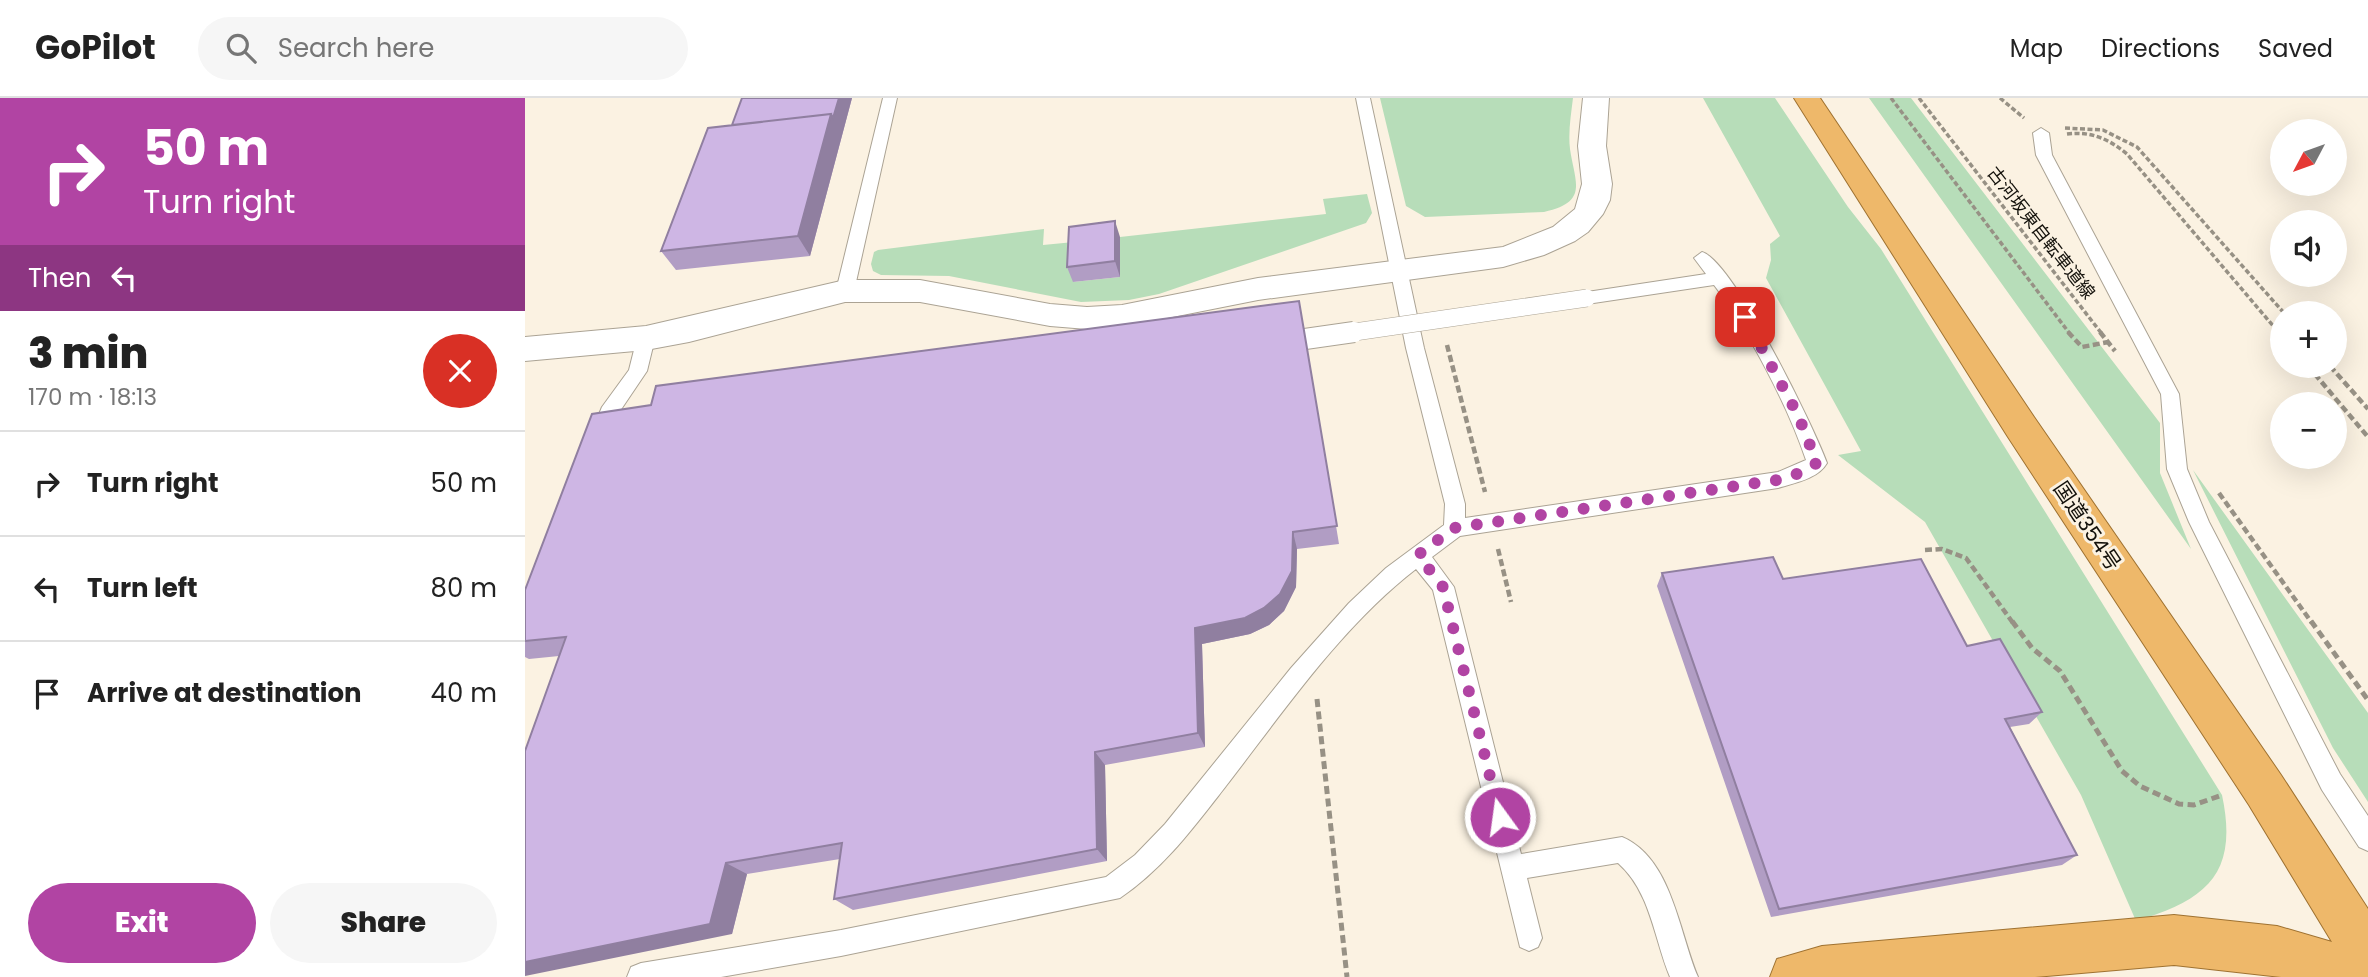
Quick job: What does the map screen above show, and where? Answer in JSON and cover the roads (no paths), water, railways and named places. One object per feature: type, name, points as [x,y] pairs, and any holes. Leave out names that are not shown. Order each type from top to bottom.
[{"type":"highway","name":"国道354号","points":[[1807,98],[2021,427],[2265,790],[2368,954]]},
{"type":"highway","points":[[1795,977],[1848,968],[2174,940],[2277,951],[2368,977]]},
{"type":"street","points":[[525,349],[646,338],[845,291],[920,291],[1003,308],[1087,318],[1122,316],[1258,289],[1503,257],[1529,251],[1558,238],[1581,222],[1596,199],[1597,183],[1592,148],[1596,98]]},
{"type":"lane","points":[[845,291],[890,98]]},
{"type":"lane","points":[[1363,98],[1383,185],[1398,270],[1455,504],[1454,528]]},
{"type":"lane","points":[[2041,133],[2043,155],[2170,394],[2177,468],[2199,522],[2331,782],[2368,838]]},
{"type":"lane","points":[[641,977],[841,943],[1111,889],[1127,880],[1156,853],[1294,680],[1375,591],[1454,528],[1777,480],[1800,473],[1817,463],[1798,415],[1745,317],[1720,278],[1702,258]]},
{"type":"lane","points":[[1305,339],[1720,278]]},
{"type":"lane","points":[[595,450],[609,412],[638,371],[646,338]]},
{"type":"lane","points":[[1418,555],[1443,587],[1529,939]]},
{"type":"lane","points":[[1512,868],[1622,850],[1635,859],[1649,876],[1684,977]]}]
